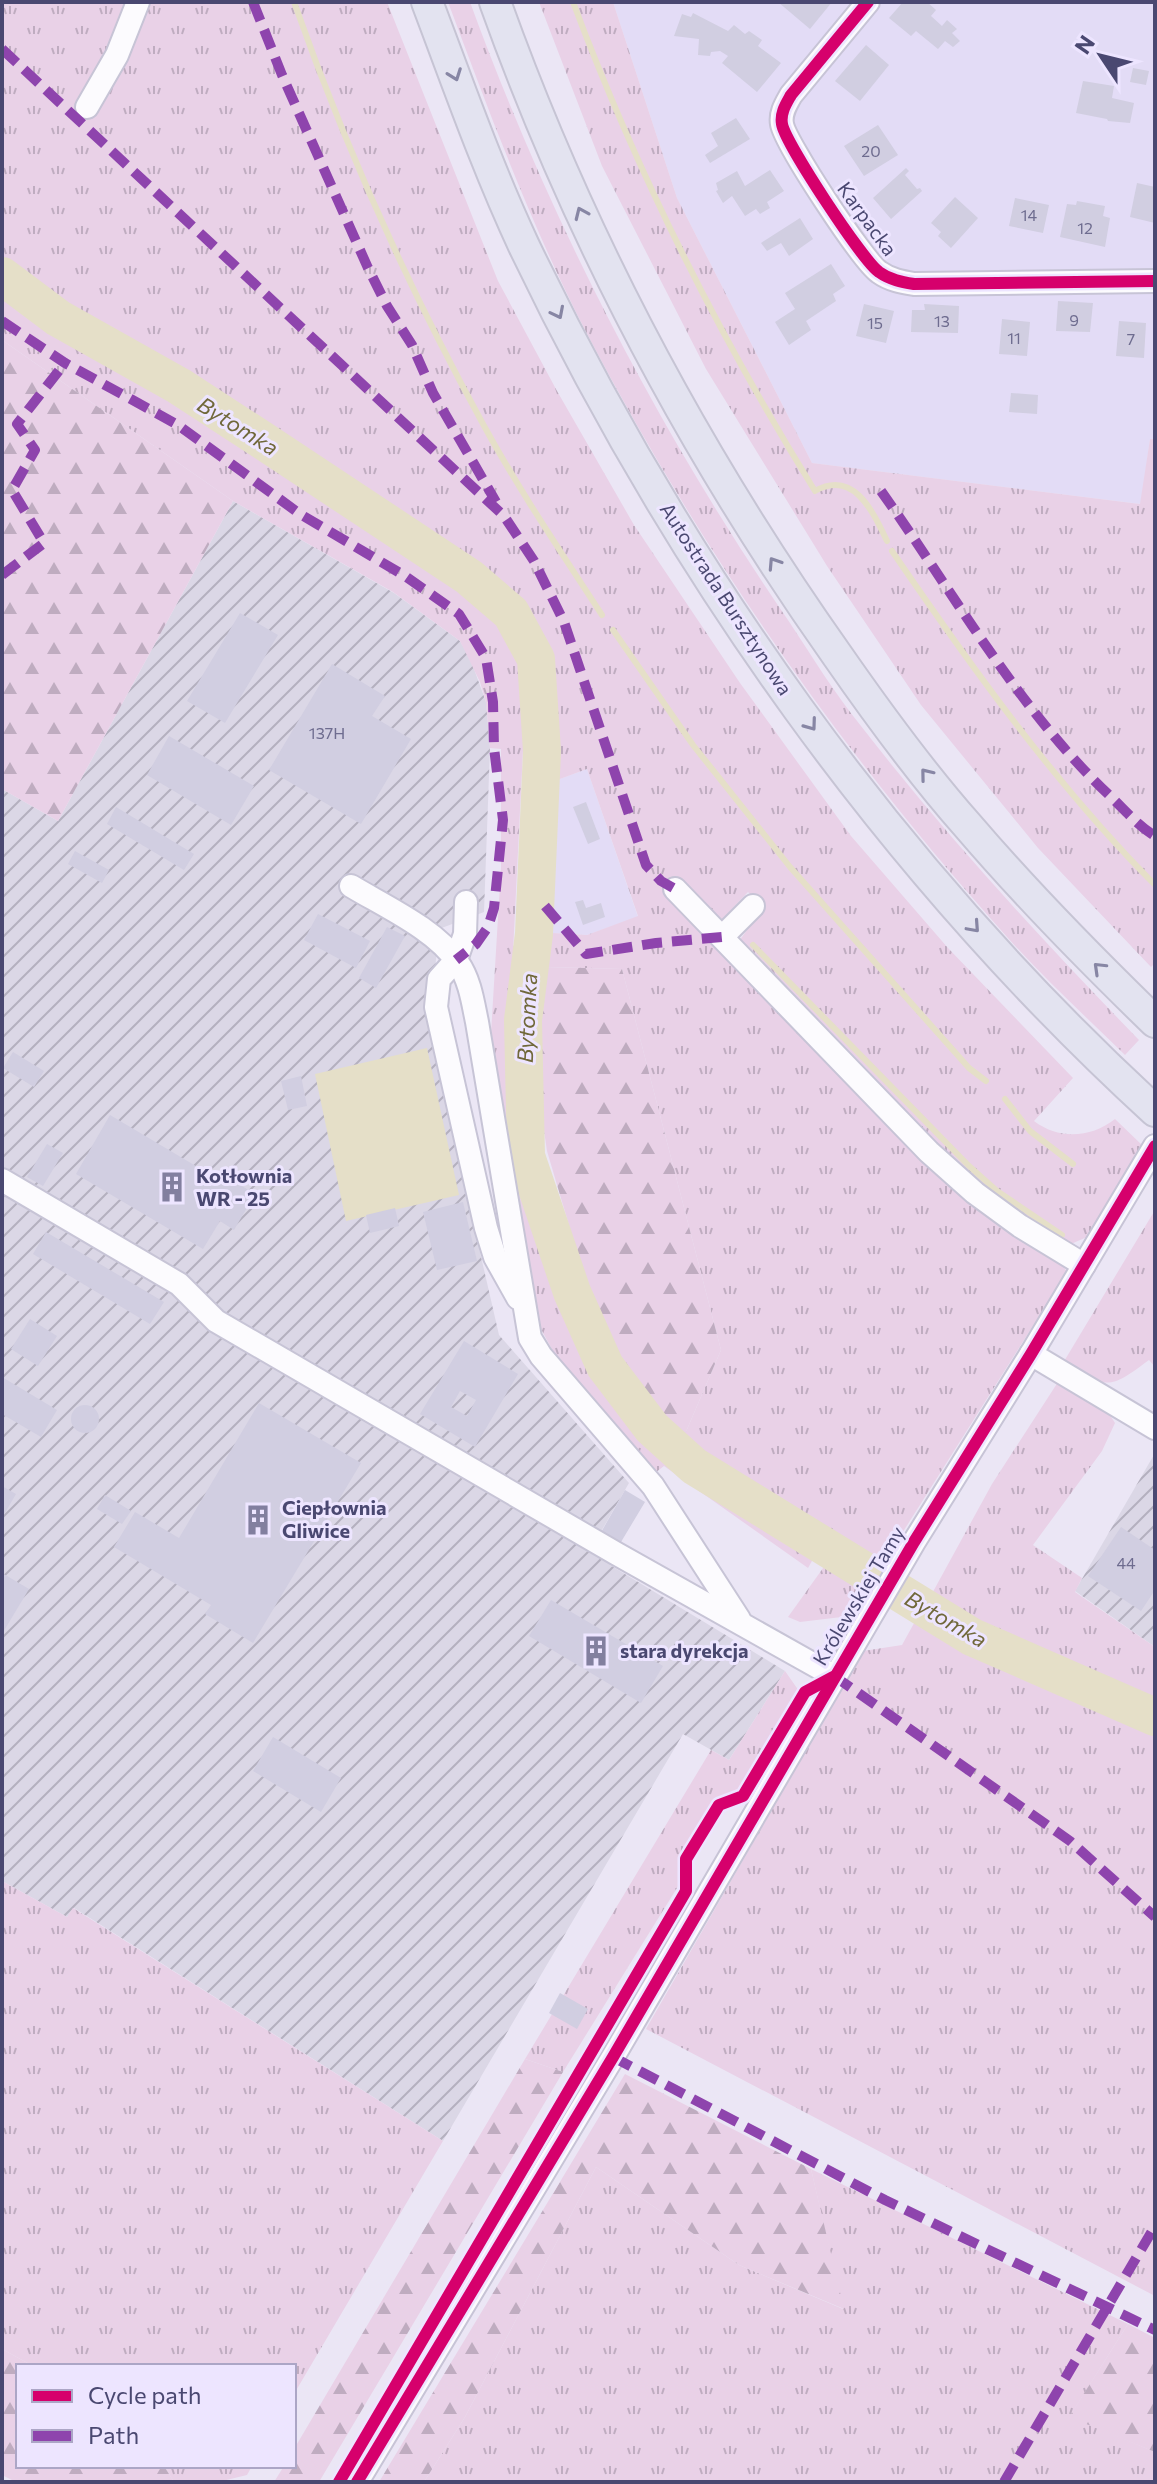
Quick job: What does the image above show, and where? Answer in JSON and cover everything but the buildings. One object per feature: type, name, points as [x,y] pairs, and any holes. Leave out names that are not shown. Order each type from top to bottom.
[{"type":"highway","name":"Autostrada Bursztynowa","points":[[427,2],[530,257],[591,379],[674,524],[750,644],[845,772],[926,873],[1029,989],[1155,1111]]},
{"type":"highway","points":[[495,2],[521,75],[586,224],[647,348],[721,480],[796,598],[889,729],[966,825],[1061,931],[1155,1022]]},
{"type":"street","points":[[87,107],[117,55],[138,2]]},
{"type":"street","name":"Karpacka","points":[[868,2],[791,95],[782,111],[782,125],[790,143],[878,272],[894,280],[914,284],[1155,281]]},
{"type":"street","points":[[351,886],[418,927],[456,960],[470,990],[477,1022],[530,1338],[541,1356],[653,1486],[740,1621]]},
{"type":"street","points":[[675,889],[952,1173],[1020,1226],[1084,1265]]},
{"type":"street","points":[[466,902],[465,934],[456,960],[439,979],[436,1007],[486,1228],[495,1257],[523,1305]]},
{"type":"street","points":[[722,937],[753,906]]},
{"type":"street","name":"Królewskiej Tamy","points":[[357,2482],[613,2057],[869,1617],[1155,1146]]},
{"type":"street","points":[[2,1180],[179,1284],[216,1321],[834,1676]]},
{"type":"street","points":[[1031,1354],[1155,1428]]},
{"type":"shaded area","points":[[613,2],[1155,2],[1155,439],[1150,439],[1141,504],[812,463],[677,198]]},
{"type":"shaded area","name":"Ciepłownia Gliwice","points":[[233,501],[394,593],[460,641],[470,658],[486,702],[490,748],[484,912],[439,929],[429,1030],[499,1335],[629,1483],[599,1535],[617,1554],[610,1565],[785,1671],[729,1760],[683,1734],[443,2141],[74,1908],[67,1917],[2,1881],[2,789],[58,821]]},
{"type":"shaded area","points":[[587,769],[638,917],[587,935],[553,933],[549,783]]},
{"type":"shaded area","points":[[427,1048],[459,1195],[346,1221],[315,1074]]},
{"type":"shaded area","points":[[1155,1453],[1155,1647],[1075,1591]]},
{"type":"green space","points":[[2,2],[387,2],[498,281],[634,525],[740,683],[851,836],[948,948],[1073,1078],[1034,1121],[1054,1131],[1075,1134],[1096,1130],[1115,1119],[1142,1145],[1087,1237],[1071,1244],[1041,1231],[1012,1212],[957,1166],[739,941],[763,908],[748,892],[709,933],[878,1113],[964,1196],[1057,1257],[1067,1272],[882,1565],[713,1467],[682,1441],[721,1350],[622,969],[546,967],[543,879],[551,876],[553,933],[587,935],[638,916],[587,769],[549,783],[554,748],[523,750],[509,1033],[516,1156],[570,1317],[614,1398],[674,1460],[817,1552],[808,1568],[664,1466],[655,1473],[560,1364],[535,1318],[500,1150],[490,1050],[501,868],[501,749],[490,748],[486,702],[480,682],[460,641],[393,592],[233,501],[2,340]]},
{"type":"green space","points":[[448,2],[470,2],[535,164],[610,323],[696,476],[742,550],[833,689],[927,808],[1066,964],[1139,1040],[1125,1055],[1022,953],[947,868],[832,723],[726,571],[629,412],[565,290],[512,168]]},
{"type":"green space","points":[[539,2],[613,2],[677,198],[812,463],[1140,504],[1150,439],[1155,439],[1155,963],[1151,967],[1038,848],[921,705],[827,566],[706,369],[602,166]]},
{"type":"green space","points":[[2,340],[233,501],[58,821],[2,789]]},
{"type":"green space","points":[[546,967],[622,969],[721,1350],[682,1441],[628,1378],[595,1313],[547,1151],[536,1076]]},
{"type":"green space","points":[[1155,1210],[1155,1367],[1149,1360],[1115,1381],[1099,1381],[1063,1363]]},
{"type":"green space","points":[[1058,1382],[1108,1412],[1115,1423],[1102,1451],[1033,1545],[1082,1578],[1075,1592],[1155,1647],[1155,1702],[1142,1693],[993,1630],[929,1599],[992,1484]]},
{"type":"green space","points":[[831,1557],[870,1584],[850,1616],[800,1622],[788,1617]]},
{"type":"green space","points":[[918,1616],[957,1647],[1150,1723],[1155,1728],[1155,2296],[646,2029],[863,1651],[902,1645]]},
{"type":"green space","points":[[785,1671],[799,1691],[563,2072],[525,2059],[711,1750],[729,1760]]},
{"type":"green space","points":[[2,1881],[67,1917],[73,1908],[443,2141],[296,2391],[296,2364],[29,2364],[2,2349]]},
{"type":"green space","points":[[525,2059],[563,2072],[319,2482],[274,2482],[283,2468],[296,2468],[296,2446]]},
{"type":"green space","points":[[625,2074],[811,2169],[844,2309],[739,2265],[596,2167],[465,2417],[424,2482],[379,2482]]},
{"type":"green space","points":[[596,2167],[739,2265],[843,2309],[811,2169],[1128,2324],[1070,2416],[1155,2452],[1155,2482],[424,2482],[465,2417]]},
{"type":"green space","points":[[1128,2324],[1155,2338],[1155,2452],[1069,2417]]},
{"type":"green space","points":[[2,2349],[29,2364],[16,2364],[16,2468],[165,2468],[174,2482],[16,2482],[2,2475]]},
{"type":"green space","points":[[165,2468],[251,2468],[247,2475],[218,2482],[174,2482]]},
{"type":"waterway","points":[[294,2],[357,164],[429,322],[511,473],[602,615]]},
{"type":"waterway","points":[[573,2],[652,191],[713,313],[780,432],[815,491],[841,485],[851,490],[868,507],[887,541]]},
{"type":"waterway","name":"Bytomka","points":[[2,276],[58,318],[179,386],[469,577],[511,613],[536,659],[542,751],[534,934],[523,1020],[526,1156],[572,1292],[605,1366],[652,1428],[694,1466],[972,1637],[1155,1717]]},
{"type":"waterway","points":[[892,551],[1049,766],[1155,885]]},
{"type":"waterway","points":[[613,630],[693,745],[790,867],[969,1068],[986,1081]]},
{"type":"waterway","points":[[753,945],[969,1166],[997,1191],[1062,1235]]},
{"type":"waterway","points":[[1005,1099],[1030,1131],[1073,1164]]},
{"type":"marked path","points":[[253,2],[368,268],[412,345],[433,393],[496,502]]},
{"type":"marked path","points":[[2,49],[504,516],[534,561],[564,622],[646,865],[661,881],[675,889]]},
{"type":"marked path","points":[[2,321],[65,363],[178,425],[300,514],[405,576],[459,614],[486,658],[503,820],[494,908],[488,927],[476,944],[456,960]]},
{"type":"marked path","points":[[2,575],[44,543],[12,490],[35,450],[17,424],[65,363]]},
{"type":"marked path","points":[[881,491],[988,649],[1045,725],[1109,795],[1155,836]]},
{"type":"marked path","points":[[545,906],[586,954],[722,937]]},
{"type":"marked path","points":[[834,1676],[1070,1841],[1155,1917]]},
{"type":"marked path","points":[[613,2057],[885,2200],[1155,2330]]},
{"type":"marked path","points":[[1004,2482],[1155,2226]]},
{"type":"cycle path","points":[[868,2],[791,95],[784,109],[782,124],[796,154],[826,201],[879,272],[892,279],[914,284],[1155,281]]},
{"type":"cycle path","points":[[357,2482],[613,2057],[914,1542],[1155,1146]]},
{"type":"cycle path","points":[[339,2482],[686,1891],[686,1859],[719,1805],[743,1796],[805,1692],[833,1677]]},
{"type":"place","name":"Kotłownia WR - 25","points":[[172,1187]]},
{"type":"place","name":"Ciepłownia Gliwice","points":[[258,1520]]},
{"type":"place","name":"stara dyrekcja","points":[[596,1651]]}]
